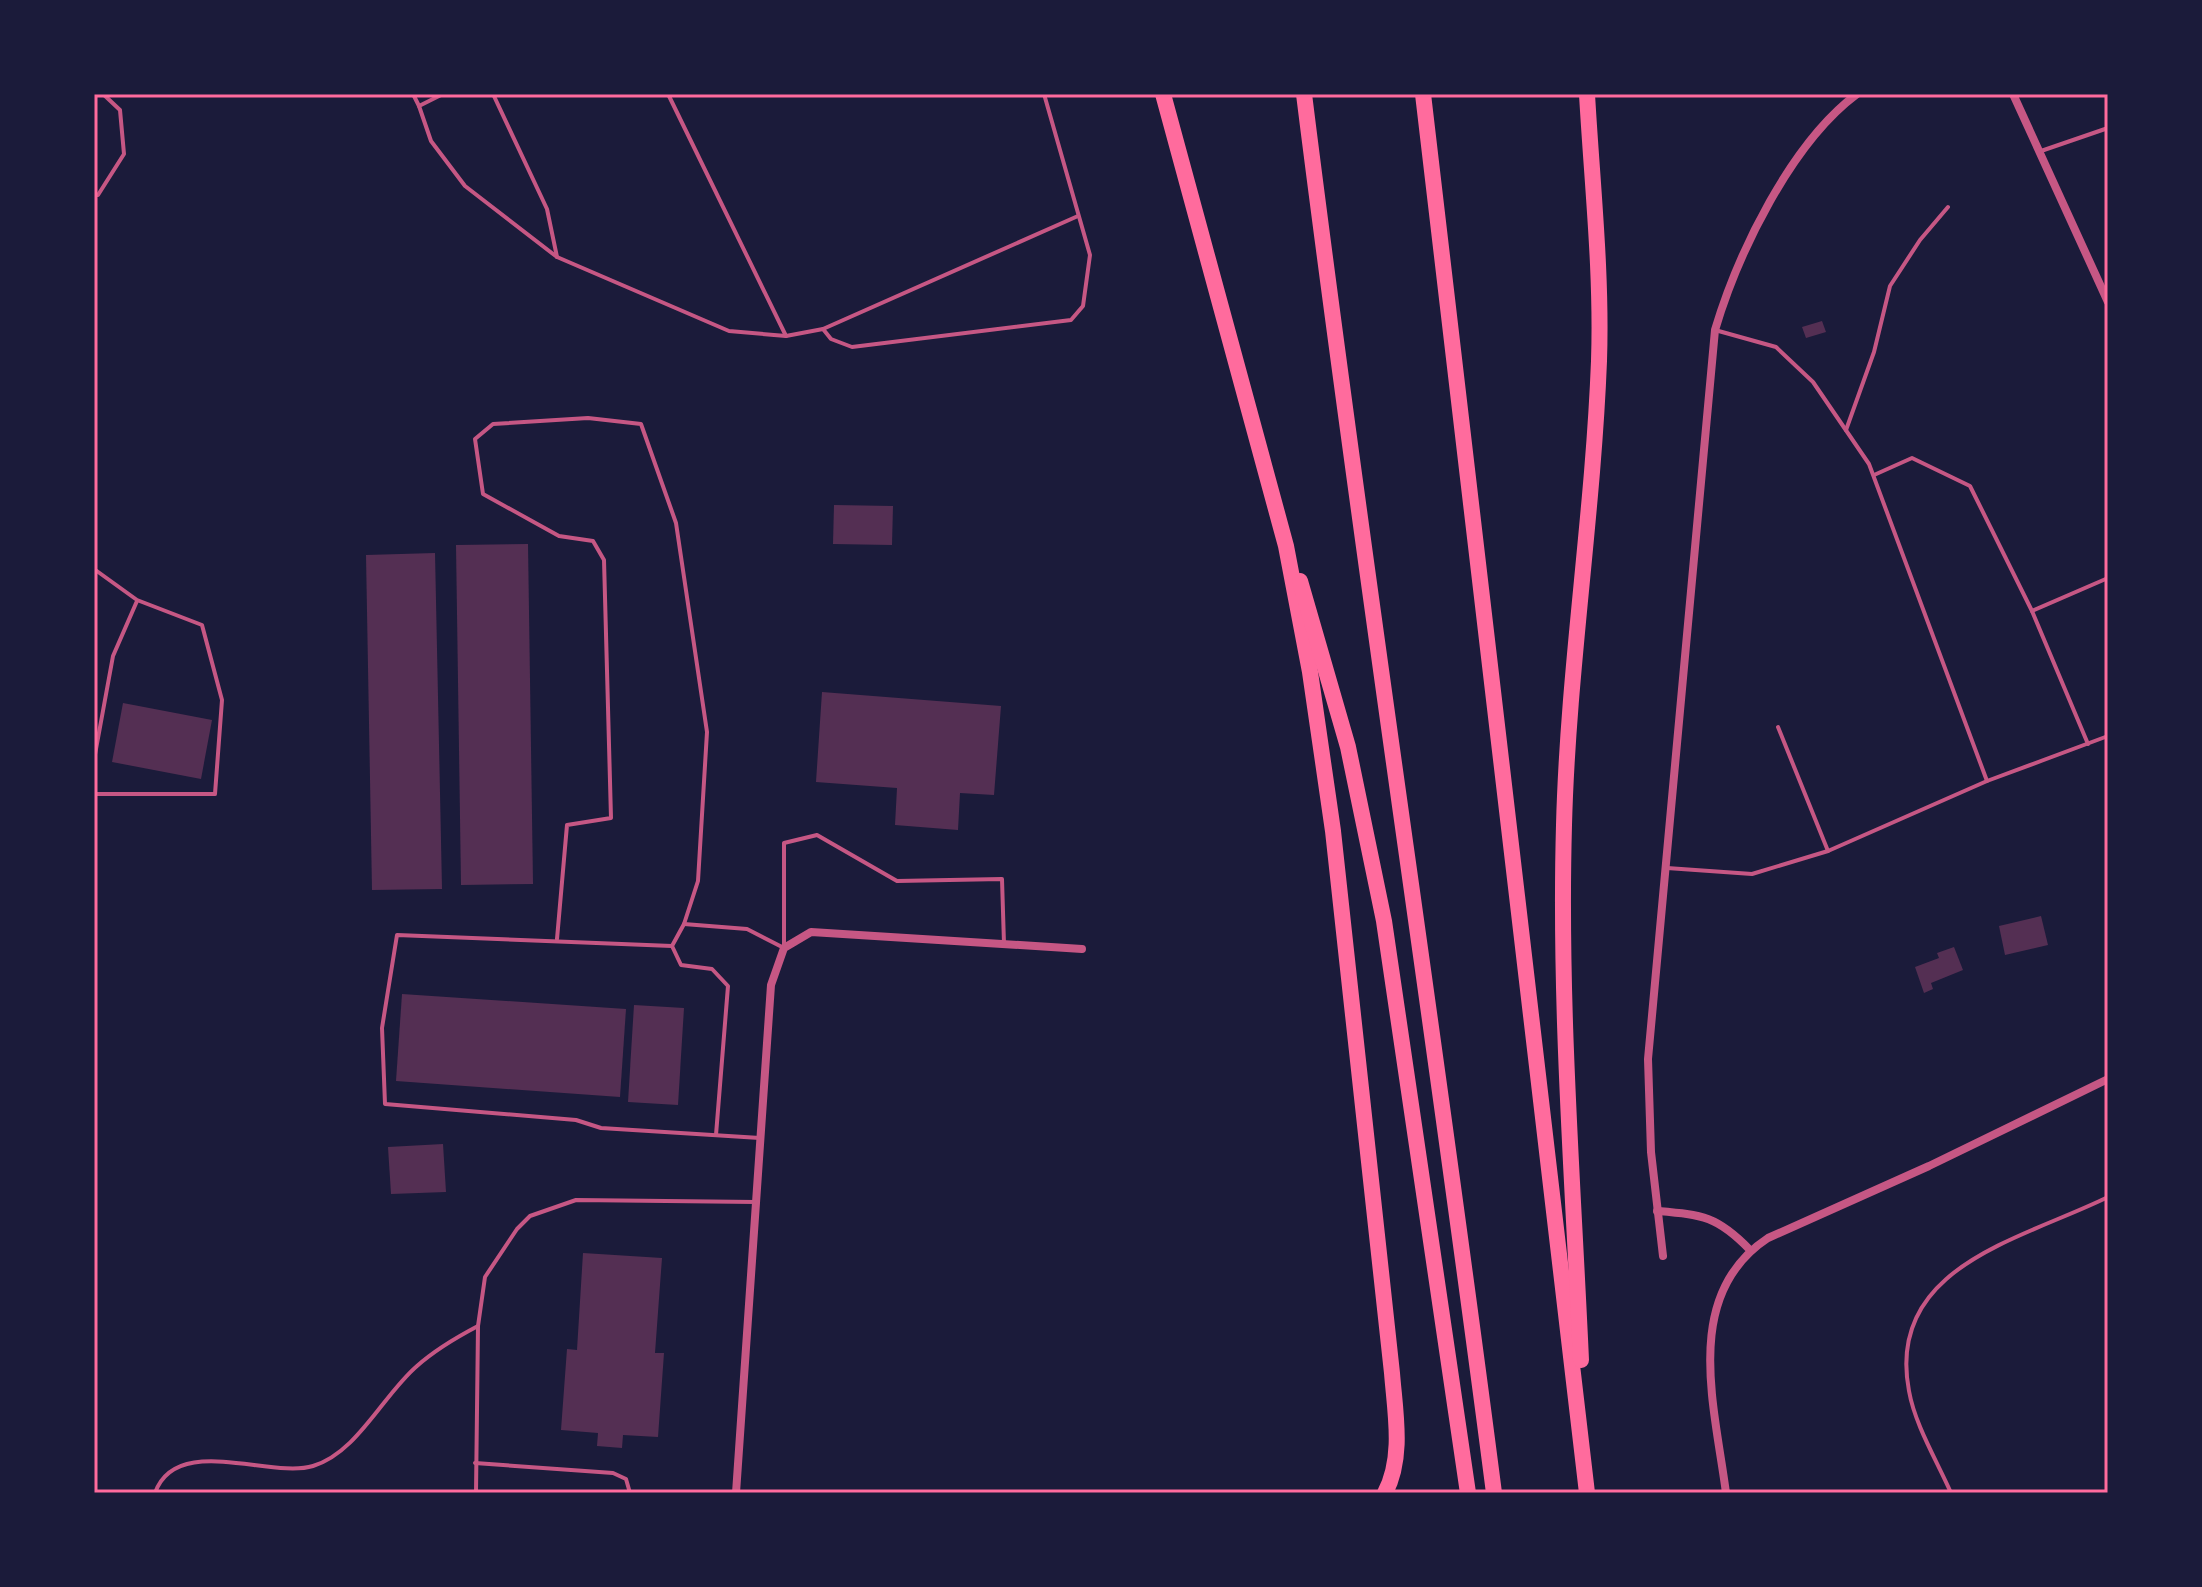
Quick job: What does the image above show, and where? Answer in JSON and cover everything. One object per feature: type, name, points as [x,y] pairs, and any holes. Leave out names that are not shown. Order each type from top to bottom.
[{"type":"highway","points":[[1163,94],[1286,546],[1310,672],[1333,831],[1392,1373],[1395,1459],[1385,1493]]},
{"type":"highway","points":[[1304,94],[1350,471],[1445,1113],[1494,1493]]},
{"type":"highway","points":[[1423,94],[1587,1493]]},
{"type":"highway","points":[[1587,94],[1598,269],[1599,358],[1595,437],[1569,710],[1562,937],[1587,1493]]},
{"type":"highway","points":[[1286,546],[1310,607],[1344,733],[1384,921],[1468,1493]]},
{"type":"street","points":[[1663,1256],[1650,1140],[1648,1059],[1715,330],[1747,246],[1795,161],[1857,94]]},
{"type":"street","points":[[2013,94],[2108,302]]},
{"type":"street","points":[[736,1493],[771,985],[784,948],[811,932],[1082,949]]},
{"type":"street","points":[[1726,1493],[1710,1370],[1710,1326],[1717,1301],[1750,1250],[1768,1238],[1929,1166],[2108,1079]]},
{"type":"street","points":[[1657,1211],[1706,1216],[1718,1221],[1750,1250]]},
{"type":"lane","points":[[94,195],[98,195],[124,154],[120,110],[103,94]]},
{"type":"lane","points":[[413,94],[431,141],[465,186],[557,257],[729,331],[786,336],[823,329],[1078,216]]},
{"type":"lane","points":[[419,106],[443,94]]},
{"type":"lane","points":[[493,94],[547,209],[557,257]]},
{"type":"lane","points":[[668,94],[786,336]]},
{"type":"lane","points":[[823,329],[831,339],[852,347],[1071,320],[1083,306],[1088,288],[1090,255],[1044,94]]},
{"type":"lane","points":[[2039,152],[2108,128]]},
{"type":"lane","points":[[1846,430],[1874,352],[1890,286],[1920,240],[1948,207]]},
{"type":"lane","points":[[1715,330],[1776,347],[1813,382],[1846,430],[1873,475],[1987,781]]},
{"type":"lane","points":[[557,939],[567,825],[611,818],[604,560],[593,541],[559,536],[483,494],[475,439],[493,424],[588,418],[641,424],[676,523],[707,732],[698,881],[684,924],[672,946]]},
{"type":"lane","points":[[1873,475],[1912,458],[1970,486],[2032,611],[2088,744]]},
{"type":"lane","points":[[94,569],[137,600],[202,625],[222,700],[215,794],[94,794]]},
{"type":"lane","points":[[2032,611],[2108,578]]},
{"type":"lane","points":[[94,760],[113,656],[137,600]]},
{"type":"lane","points":[[1778,727],[1828,851]]},
{"type":"lane","points":[[1667,868],[1752,874],[1828,851],[1987,781],[2108,736]]},
{"type":"lane","points":[[684,924],[747,929],[784,948],[784,843],[817,835],[897,881],[1002,879],[1004,944]]},
{"type":"lane","points":[[672,946],[397,935],[382,1028],[385,1104],[576,1120],[601,1128],[760,1138]]},
{"type":"lane","points":[[672,946],[681,965],[712,969],[728,986],[716,1135]]},
{"type":"lane","points":[[1951,1493],[1909,1392],[1906,1361],[1910,1333],[1921,1306],[1934,1286],[1961,1265],[2108,1197]]},
{"type":"lane","points":[[476,1493],[478,1326],[485,1277],[517,1229],[530,1216],[576,1200],[756,1202]]},
{"type":"lane","points":[[155,1493],[170,1474],[194,1462],[294,1468],[312,1467],[332,1457],[416,1366],[478,1326]]},
{"type":"lane","points":[[475,1463],[613,1473],[626,1479],[630,1493]]},
{"type":"lane","points":[[2102,1493],[2108,1491]]},
{"type":"building","points":[[1822,321],[1826,332],[1806,338],[1802,327]]},
{"type":"building","points":[[834,505],[893,506],[892,545],[833,544]]},
{"type":"building","points":[[528,544],[533,884],[461,885],[456,545]]},
{"type":"building","points":[[435,553],[442,889],[372,890],[366,555]]},
{"type":"building","points":[[822,692],[1001,706],[994,795],[960,793],[958,830],[895,825],[897,788],[816,782]]},
{"type":"building","points":[[123,703],[212,720],[201,779],[112,762]]},
{"type":"building","points":[[2041,916],[2048,945],[2005,955],[1999,926]]},
{"type":"building","points":[[1954,947],[1963,970],[1931,983],[1933,989],[1924,993],[1915,967],[1939,958],[1937,953]]},
{"type":"building","points":[[402,994],[626,1009],[620,1097],[396,1081]]},
{"type":"building","points":[[634,1005],[684,1008],[678,1105],[628,1102]]},
{"type":"building","points":[[443,1144],[446,1192],[391,1194],[388,1147]]},
{"type":"building","points":[[583,1253],[662,1258],[655,1353],[664,1353],[658,1437],[623,1435],[622,1448],[597,1446],[598,1433],[561,1430],[567,1349],[577,1350]]}]
